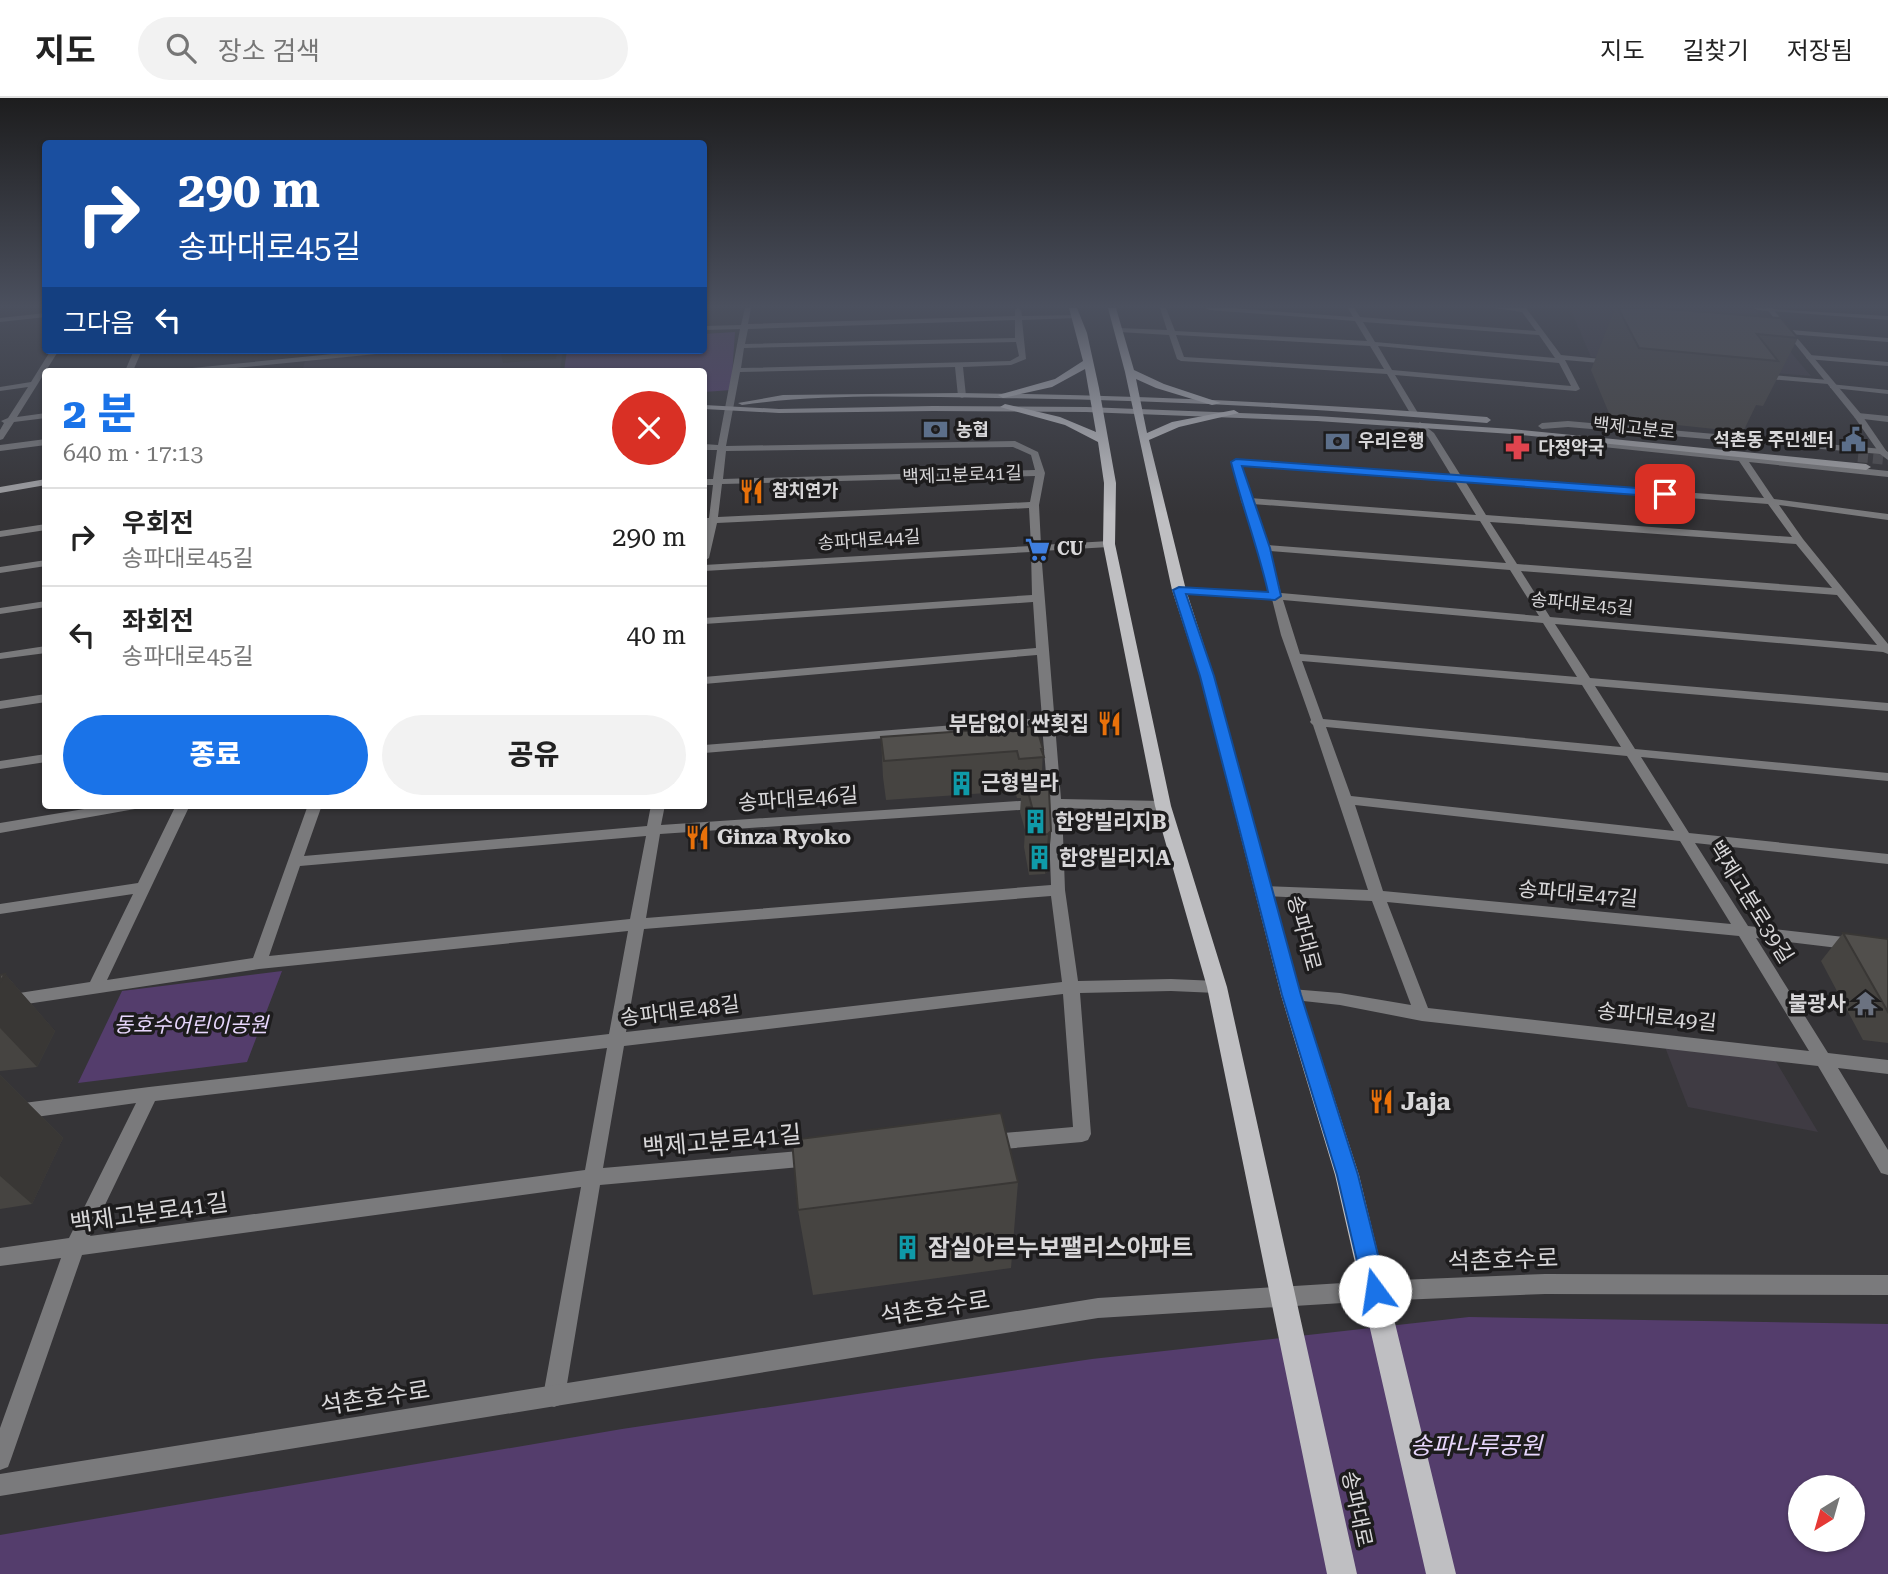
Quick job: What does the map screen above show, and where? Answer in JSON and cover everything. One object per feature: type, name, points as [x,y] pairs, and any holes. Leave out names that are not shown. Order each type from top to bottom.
[{"type":"main road","points":[[1004,401],[1071,377]]},
{"type":"main road","name":"송파대로","points":[[1091,377],[1110,483],[1109,544],[1163,806],[1217,987],[1342,1574]]},
{"type":"main road","name":"송파대로","points":[[1131,377],[1179,590],[1207,676],[1291,995],[1347,1175],[1441,1574]]},
{"type":"main road","points":[[1140,377],[1160,386],[1216,403]]},
{"type":"main road","name":"백제고분로","points":[[707,407],[782,397],[962,396],[1004,401]]},
{"type":"main road","points":[[1004,401],[1084,428],[1103,442]]},
{"type":"main road","name":"백제고분로","points":[[729,406],[770,411],[1004,401],[1136,405],[1216,403],[1858,457]]},
{"type":"main road","name":"백제고분로","points":[[1136,405],[1234,414],[1417,419]]},
{"type":"main road","points":[[1143,439],[1176,424],[1234,414]]},
{"type":"main road","name":"백제고분로","points":[[1544,430],[1866,467]]},
{"type":"main road","points":[[0,490],[42,483]]},
{"type":"street","points":[[0,437],[37,377]]},
{"type":"street","points":[[708,521],[735,377]]},
{"type":"street","points":[[960,377],[962,396]]},
{"type":"street","name":"백제고분로39길","points":[[1394,377],[1417,419],[1431,435],[1546,621],[1687,838],[1888,1167]]},
{"type":"street","points":[[1444,377],[1576,389],[1570,377]]},
{"type":"street","points":[[1771,377],[1888,392]]},
{"type":"street","points":[[1825,377],[1886,456]]},
{"type":"street","points":[[0,388],[32,384]]},
{"type":"street","points":[[0,421],[42,416]]},
{"type":"street","points":[[1858,416],[1888,419]]},
{"type":"street","points":[[1544,430],[1568,424],[1886,456]]},
{"type":"street","points":[[1544,430],[1574,441],[1888,474]]},
{"type":"street","points":[[0,447],[42,442]]},
{"type":"street","name":"백제고분로41길","points":[[707,447],[740,449],[1015,444],[1035,454],[1040,473],[707,482]]},
{"type":"street","points":[[1886,456],[1882,461],[1888,468]]},
{"type":"street","points":[[1742,459],[1769,502],[1838,592],[1887,650]]},
{"type":"street","points":[[1422,1014],[1377,896],[1317,722],[1275,596],[1264,548],[1236,462],[1769,502],[1883,516],[1888,528]]},
{"type":"street","points":[[971,1144],[1082,1134],[1071,987],[1058,890],[1055,803],[1038,598],[1034,505],[1040,473]]},
{"type":"street","points":[[1247,501],[1799,541]]},
{"type":"street","name":"백제고분로41길","points":[[708,521],[1034,505]]},
{"type":"street","points":[[0,534],[42,528]]},
{"type":"street","name":"송파대로44길","points":[[707,568],[1109,544]]},
{"type":"street","points":[[1264,548],[1838,592]]},
{"type":"street","points":[[0,570],[42,565]]},
{"type":"street","name":"송파대로45길","points":[[1179,590],[1275,596],[1887,650]]},
{"type":"street","points":[[707,621],[1038,598]]},
{"type":"street","points":[[0,611],[42,605]]},
{"type":"street","points":[[0,656],[42,650]]},
{"type":"street","points":[[707,681],[1043,651]]},
{"type":"street","points":[[1296,657],[1888,707]]},
{"type":"street","points":[[0,705],[42,699]]},
{"type":"street","points":[[707,749],[1049,721]]},
{"type":"street","points":[[1317,722],[1888,777]]},
{"type":"street","points":[[0,765],[42,759]]},
{"type":"street","name":"백제고분로39길","points":[[1346,800],[1888,859]]},
{"type":"street","name":"송파대로46길","points":[[294,862],[656,830],[1055,803],[1163,806]]},
{"type":"street","points":[[0,828],[112,809]]},
{"type":"street","points":[[95,988],[181,809]]},
{"type":"street","points":[[259,963],[314,809]]},
{"type":"street","points":[[554,1396],[595,1177],[658,809]]},
{"type":"street","points":[[0,909],[144,887]]},
{"type":"street","points":[[0,1002],[259,963],[639,924],[1058,890]]},
{"type":"street","name":"송파대로47길","points":[[1264,891],[1377,896],[1744,931],[1888,948]]},
{"type":"street","name":"송파대로48길","points":[[0,1114],[149,1094],[1071,987],[1217,987]]},
{"type":"street","name":"송파대로49길","points":[[1291,995],[1340,999],[1422,1014],[1888,1067]]},
{"type":"street","points":[[0,1459],[74,1249],[149,1094]]},
{"type":"street","name":"백제고분로41길","points":[[0,1258],[595,1177],[832,1156]]},
{"type":"street","name":"석촌호수로","points":[[0,1485],[1098,1308],[1375,1291],[1545,1284],[1888,1285]]},
{"type":"shaded area","points":[[1665,1047],[1775,1060],[1818,1132],[1688,1107]]},
{"type":"green space","points":[[707,377],[732,377],[731,390],[707,392]]},
{"type":"green space","name":"동호수어린이공원","points":[[282,971],[247,1062],[78,1083],[122,991]]},
{"type":"green space","name":"송파나루공원","points":[[1469,1317],[1888,1324],[1888,1574],[0,1574],[0,1535],[622,1429],[1092,1359]]},
{"type":"building","points":[[1036,726],[1044,757],[1019,759],[1017,751],[884,761],[881,737]]},
{"type":"building","points":[[1048,771],[1051,831],[1048,834],[1032,835],[1027,807],[1032,807],[1023,773]]},
{"type":"building","points":[[1843,933],[1888,939],[1888,1012]]},
{"type":"building","points":[[1001,1113],[1018,1182],[798,1210],[792,1140]]},
{"type":"tunnel","points":[[1858,457],[1888,460]]},
{"type":"place","name":"농협","points":[[936,430]]},
{"type":"place","name":"석촌동 주민센터","points":[[1854,440]]},
{"type":"place","name":"우리은행","points":[[1338,441]]},
{"type":"place","name":"다정약국","points":[[1518,448]]},
{"type":"place","name":"참치연가","points":[[752,491]]},
{"type":"place","name":"CU","points":[[1037,549]]},
{"type":"place","name":"부담없이 싼횟집","points":[[1109,724]]},
{"type":"place","name":"근형빌라","points":[[961,783]]},
{"type":"place","name":"한양빌리지B","points":[[1035,822]]},
{"type":"place","name":"Ginza Ryoko","points":[[697,837]]},
{"type":"place","name":"한양빌리지A","points":[[1039,858]]},
{"type":"place","name":"불광사","points":[[1866,1004]]},
{"type":"place","name":"Jaja","points":[[1381,1102]]},
{"type":"place","name":"잠실아르누보팰리스아파트","points":[[908,1248]]},
{"type":"route","points":[[1375,1291],[1347,1175],[1291,995],[1207,676],[1179,590],[1275,596],[1264,548],[1236,462],[1665,494]]}]
